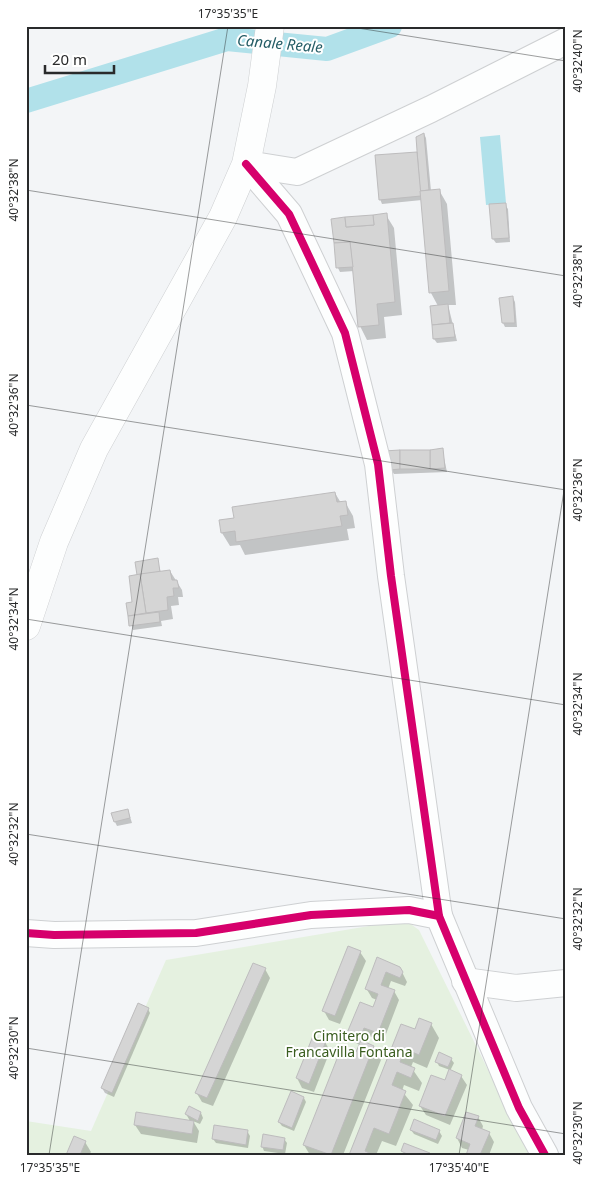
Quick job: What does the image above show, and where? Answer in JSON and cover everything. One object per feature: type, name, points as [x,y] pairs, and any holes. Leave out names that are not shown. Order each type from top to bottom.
[{"type":"street","points":[[26,626],[54,542],[94,449],[222,217],[246,164],[262,86],[270,26]]},
{"type":"street","points":[[246,164],[298,172],[431,109],[566,41]]},
{"type":"street","points":[[246,164],[289,214],[345,333],[378,464],[392,585],[439,916],[519,1108],[544,1155]]},
{"type":"street","points":[[26,933],[54,935],[196,933],[311,915],[408,910],[439,916]]},
{"type":"street","points":[[465,981],[516,988],[566,983]]},
{"type":"green space","name":"Cimitero di Francavilla Fontana","points":[[405,920],[419,930],[530,1155],[26,1155],[26,1121],[91,1131],[166,960]]},
{"type":"water","points":[[500,135],[506,203],[486,205],[480,137]]},
{"type":"building","points":[[424,133],[429,190],[420,191],[416,137]]},
{"type":"building","points":[[417,152],[421,196],[379,200],[375,155]]},
{"type":"building","points":[[440,189],[449,291],[429,293],[420,191]]},
{"type":"building","points":[[506,203],[509,238],[492,239],[489,204]]},
{"type":"building","points":[[387,213],[395,302],[377,304],[379,325],[358,327],[350,242],[334,243],[331,219],[345,217],[346,227],[374,225],[373,215]]},
{"type":"building","points":[[373,215],[374,225],[346,227],[345,217]]},
{"type":"building","points":[[350,242],[353,267],[336,268],[334,243]]},
{"type":"building","points":[[513,296],[515,323],[502,323],[499,298]]},
{"type":"building","points":[[448,304],[450,323],[432,325],[430,306]]},
{"type":"building","points":[[453,323],[455,337],[433,339],[432,325]]},
{"type":"building","points":[[443,448],[445,468],[430,469],[430,450]]},
{"type":"building","points":[[400,450],[400,469],[390,470],[384,451]]},
{"type":"building","points":[[400,450],[430,450],[430,469],[400,469]]},
{"type":"building","points":[[335,492],[337,502],[346,501],[348,515],[340,516],[342,526],[236,542],[235,531],[221,533],[219,520],[234,518],[232,507]]},
{"type":"building","points":[[158,558],[160,572],[137,575],[135,562]]},
{"type":"building","points":[[170,570],[172,580],[177,580],[179,588],[173,588],[174,596],[167,597],[168,610],[146,613],[140,574]]},
{"type":"building","points":[[140,574],[146,613],[128,616],[126,603],[132,602],[129,576]]},
{"type":"building","points":[[159,612],[160,622],[129,626],[128,616]]},
{"type":"building","points":[[128,809],[130,818],[114,822],[111,813]]},
{"type":"building","points":[[348,946],[361,951],[335,1016],[322,1011]]},
{"type":"building","points":[[377,957],[400,967],[403,972],[400,978],[386,972],[381,985],[395,990],[378,1033],[364,1028],[360,1039],[347,1033],[360,1002],[373,1007],[378,994],[365,989]]},
{"type":"building","points":[[253,963],[266,968],[207,1098],[195,1093]]},
{"type":"building","points":[[138,1003],[149,1008],[112,1093],[101,1088]]},
{"type":"building","points":[[419,1018],[432,1023],[419,1055],[405,1049],[400,1062],[415,1068],[411,1078],[397,1072],[392,1085],[406,1091],[389,1134],[374,1128],[365,1151],[374,1155],[349,1155],[401,1024],[415,1029]]},
{"type":"building","points":[[313,1036],[326,1041],[309,1084],[296,1078]]},
{"type":"building","points":[[361,1040],[374,1046],[331,1155],[303,1145],[342,1046],[356,1052]]},
{"type":"building","points":[[439,1052],[452,1058],[448,1067],[435,1062]]},
{"type":"building","points":[[449,1069],[462,1075],[445,1116],[419,1106],[431,1075],[445,1080]]},
{"type":"building","points":[[291,1091],[304,1097],[292,1128],[278,1122]]},
{"type":"building","points":[[189,1106],[201,1112],[198,1121],[185,1114]]},
{"type":"building","points":[[136,1112],[194,1121],[192,1134],[134,1125]]},
{"type":"building","points":[[466,1112],[479,1116],[475,1126],[490,1132],[480,1155],[466,1155],[470,1144],[456,1138]]},
{"type":"building","points":[[414,1119],[440,1130],[436,1140],[410,1130]]},
{"type":"building","points":[[214,1125],[248,1130],[246,1145],[212,1139]]},
{"type":"building","points":[[263,1134],[285,1138],[283,1150],[261,1147]]},
{"type":"building","points":[[74,1136],[86,1141],[80,1155],[66,1155]]},
{"type":"building","points":[[404,1143],[430,1153],[430,1155],[409,1155],[401,1151]]},
{"type":"waterway","name":"Canale Reale","points":[[26,101],[227,39],[327,49],[390,26]]},
{"type":"cycle path","points":[[246,164],[289,214],[345,333],[378,464],[391,576],[439,916]]},
{"type":"cycle path","points":[[26,933],[54,935],[196,933],[311,915],[409,910],[439,916],[519,1108],[545,1155]]}]
